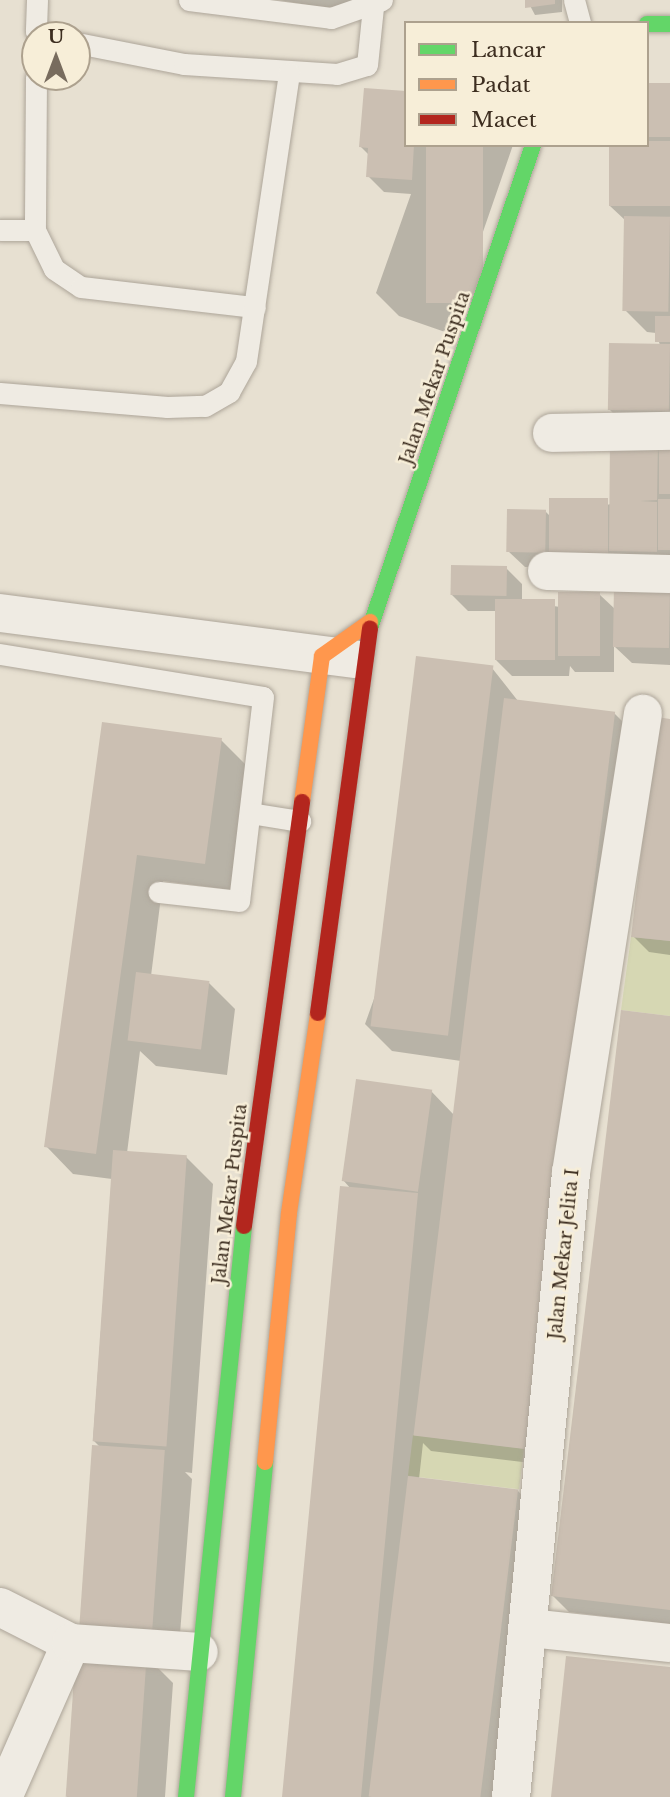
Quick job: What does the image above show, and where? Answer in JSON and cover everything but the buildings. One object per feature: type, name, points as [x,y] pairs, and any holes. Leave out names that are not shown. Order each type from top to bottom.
[{"type":"street","points":[[649,24],[670,24]]},
{"type":"street","name":"Jalan Mekar Puspita","points":[[233,1797],[289,1213],[370,661],[370,622],[532,147]]},
{"type":"street","points":[[552,433],[670,431]]},
{"type":"street","points":[[547,571],[670,574]]},
{"type":"street","points":[[0,613],[370,661]]},
{"type":"street","points":[[322,656],[370,622]]},
{"type":"street","name":"Jalan Mekar Puspita","points":[[186,1797],[246,1209],[322,656]]},
{"type":"street","name":"Jalan Mekar Jelita I","points":[[511,1797],[571,1173],[643,714]]},
{"type":"street","points":[[246,1209],[289,1213]]},
{"type":"street","points":[[0,1607],[71,1643],[200,1652]]},
{"type":"street","points":[[529,1628],[670,1643]]},
{"type":"street","points":[[4,1797],[71,1643]]},
{"type":"lane","points":[[37,0],[39,21]]},
{"type":"lane","points":[[91,46],[184,64],[289,74],[337,74],[367,65],[377,4],[331,18],[190,0]]},
{"type":"lane","points":[[573,0],[579,21]]},
{"type":"lane","points":[[0,393],[205,406],[229,391],[246,361],[289,74]]},
{"type":"lane","points":[[36,91],[35,230],[54,268],[81,287],[255,307]]},
{"type":"lane","points":[[0,230],[35,230]]},
{"type":"lane","points":[[0,654],[263,697],[239,901],[159,892]]},
{"type":"lane","points":[[250,813],[299,821]]},
{"type":"green space","points":[[631,937],[670,941],[670,1016],[621,1010]]},
{"type":"green space","points":[[413,1435],[524,1449],[519,1489],[408,1476]]},
{"type":"traffic: fast","points":[[649,24],[670,24]]},
{"type":"traffic: fast","points":[[370,628],[532,147]]},
{"type":"traffic: fast","points":[[186,1797],[244,1226]]},
{"type":"traffic: fast","points":[[233,1797],[265,1462]]},
{"type":"traffic: slow","points":[[302,802],[322,656],[370,622]]},
{"type":"traffic: slow","points":[[265,1462],[289,1213],[318,1013]]},
{"type":"traffic: jam","points":[[318,1013],[370,628]]},
{"type":"traffic: jam","points":[[244,1226],[302,802]]}]
